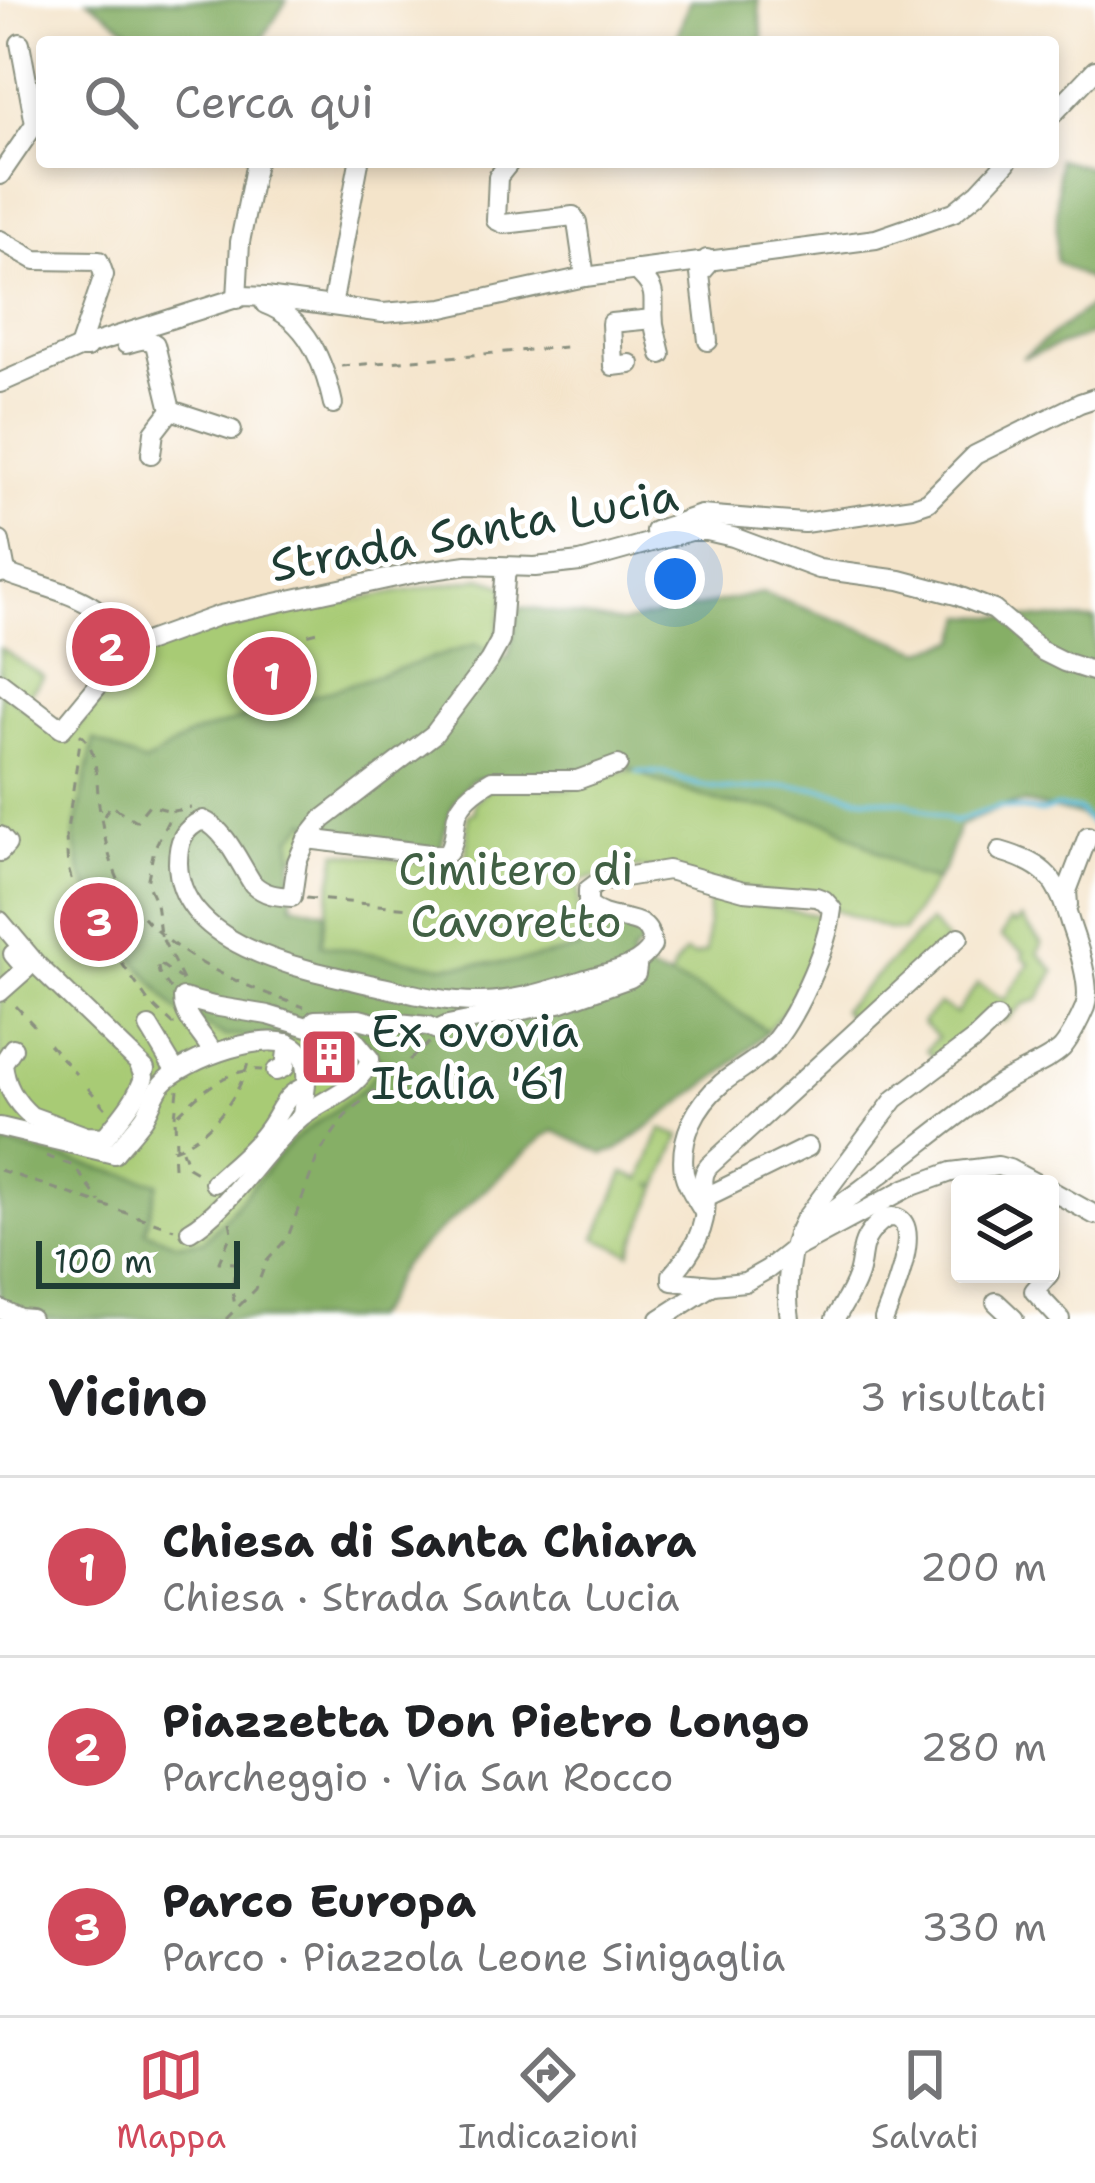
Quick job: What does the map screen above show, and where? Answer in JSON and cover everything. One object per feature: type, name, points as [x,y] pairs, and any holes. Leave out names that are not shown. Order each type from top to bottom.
[{"type":"street","points":[[0,175],[35,124],[20,43]]},
{"type":"street","points":[[1059,108],[1095,70]]},
{"type":"street","points":[[240,298],[240,242],[255,168]]},
{"type":"street","points":[[332,306],[358,168]]},
{"type":"street","points":[[505,168],[498,177],[496,220],[504,224],[573,216],[585,277]]},
{"type":"street","points":[[0,383],[79,348],[240,298],[383,313],[442,308],[585,277],[876,239],[954,212],[1001,168]]},
{"type":"street","points":[[0,240],[35,260],[99,261],[104,267],[79,348]]},
{"type":"street","points":[[707,259],[700,274],[709,341]]},
{"type":"street","points":[[636,270],[651,285],[661,354]]},
{"type":"street","points":[[240,298],[291,316],[324,367],[333,404]]},
{"type":"street","points":[[630,364],[613,366],[611,323],[653,319]]},
{"type":"street","points":[[79,348],[151,340],[171,410]]},
{"type":"street","points":[[608,554],[664,526],[701,515],[804,523],[913,507],[928,502],[975,455],[1095,398]]},
{"type":"street","points":[[171,410],[232,430]]},
{"type":"street","points":[[151,454],[154,432],[171,410]]},
{"type":"street","name":"Strada Santa Lucia","points":[[129,648],[220,615],[435,569],[580,562],[691,531],[707,531],[819,568],[900,580],[975,602],[1006,619],[1042,651],[1095,672]]},
{"type":"street","points":[[0,541],[2,571],[95,605],[118,627],[129,648],[62,728],[0,682]]},
{"type":"street","points":[[506,567],[500,641],[469,690],[434,734],[323,819],[297,862],[292,897],[269,895],[253,884],[210,822],[194,824],[180,839],[178,870],[184,893],[198,911],[242,946],[297,967],[426,997],[477,1002],[534,994],[637,962],[652,946],[649,930],[632,920],[602,916],[588,905],[592,885],[600,881],[668,870],[744,890],[816,897],[830,911]]},
{"type":"street","points":[[307,839],[448,853],[454,844],[458,809],[485,783],[578,780],[618,765]]},
{"type":"street","points":[[0,836],[8,844],[0,852]]},
{"type":"street","points":[[1068,916],[1067,891],[1088,836]]},
{"type":"street","points":[[959,937],[704,1172],[706,1223],[697,1244],[671,1278],[720,1284],[758,1276],[999,1084],[1059,1051],[1086,1001],[1080,955],[1058,890],[1046,872],[1000,850]]},
{"type":"street","points":[[641,874],[674,878],[706,891],[830,911]]},
{"type":"street","points":[[706,1206],[685,1175],[691,1121],[720,1085],[780,1035],[806,988],[830,911]]},
{"type":"street","points":[[0,921],[16,983]]},
{"type":"street","points":[[0,939],[16,983]]},
{"type":"street","points":[[0,956],[16,983],[68,1005],[139,1064],[169,1078]]},
{"type":"street","points":[[294,1022],[359,1018],[437,1030],[559,1003],[630,978],[636,974],[637,962]]},
{"type":"street","points":[[190,1231],[217,1210],[302,1115],[366,1072],[370,1059],[352,1036],[183,998],[182,1006],[210,1048],[208,1054]]},
{"type":"street","points":[[790,1319],[795,1242],[890,1104],[997,1018]]},
{"type":"street","points":[[149,1027],[169,1078]]},
{"type":"street","points":[[276,1071],[285,1066],[288,1043]]},
{"type":"street","points":[[0,1127],[113,1154],[144,1118],[169,1078],[208,1054],[252,1044],[297,1047],[306,1062],[302,1115]]},
{"type":"street","points":[[14,1048],[2,1063],[12,1095],[32,1116],[86,1136],[105,1137],[113,1116],[141,1087],[144,1076],[139,1064]]},
{"type":"street","points":[[217,1180],[267,1132],[296,1089],[305,1087]]},
{"type":"street","points":[[706,1206],[808,1147]]},
{"type":"street","points":[[795,1242],[930,1178],[998,1166],[1012,1175]]},
{"type":"street","points":[[1059,1195],[1095,1215]]},
{"type":"street","points":[[835,1319],[859,1275],[869,1233],[888,1217],[900,1220],[907,1232],[906,1253],[884,1319]]},
{"type":"street","points":[[1041,1283],[1034,1291],[1060,1319]]},
{"type":"street","points":[[660,1319],[720,1284]]},
{"type":"street","points":[[695,1319],[694,1309],[720,1284]]},
{"type":"street","points":[[996,1302],[1014,1319]]},
{"type":"street","points":[[0,1309],[32,1319]]},
{"type":"path","points":[[324,367],[566,347]]},
{"type":"path","points":[[230,692],[241,657],[266,645],[318,632]]},
{"type":"path","points":[[167,985],[158,962],[183,980],[160,934],[129,899],[106,848],[97,776],[89,742],[81,735],[66,837],[74,889],[148,1001],[178,1030]]},
{"type":"path","points":[[102,822],[110,805],[136,821],[149,806],[172,811]]},
{"type":"path","points":[[292,897],[450,912]]},
{"type":"path","points":[[156,903],[160,934],[219,972],[320,1010]]},
{"type":"path","points":[[16,983],[40,1032]]},
{"type":"path","points":[[226,1319],[256,1289],[266,1262],[288,1237],[319,1155],[345,1116],[428,1045],[437,1030]]},
{"type":"path","points":[[49,1043],[76,1074]]},
{"type":"path","points":[[174,1167],[173,1149],[201,1132],[230,1102],[247,1069],[252,1044]]},
{"type":"path","points":[[175,1117],[229,1075],[247,1069],[276,1071]]},
{"type":"path","points":[[88,1088],[113,1116]]},
{"type":"path","points":[[177,1105],[178,1148],[184,1160],[194,1173],[217,1170],[217,1180]]},
{"type":"path","points":[[44,1154],[74,1166],[102,1205]]},
{"type":"path","points":[[0,1170],[190,1231]]},
{"type":"path","points":[[229,1218],[232,1232],[219,1262],[236,1263],[232,1289],[236,1307]]},
{"type":"green space","points":[[88,0],[287,0],[264,36],[137,36]]},
{"type":"green space","points":[[690,0],[758,0],[762,36],[677,36]]},
{"type":"green space","points":[[1059,159],[1095,169],[1095,300],[1092,282],[1056,261]]},
{"type":"green space","points":[[1095,302],[1095,333],[1022,358]]},
{"type":"green space","points":[[482,578],[506,586],[495,651],[285,867],[176,894],[497,1022],[362,1297],[0,1305],[0,689],[60,733],[71,734],[143,651],[236,620]]},
{"type":"green space","points":[[762,593],[923,651],[958,640],[965,616],[1095,620],[1095,827],[1080,815],[1026,803],[1007,805],[959,826],[936,880],[913,874],[834,824],[771,808],[723,803],[626,766],[472,780],[454,804],[440,851],[324,832],[307,821],[292,837],[292,904],[326,912],[321,945],[441,966],[516,962],[578,949],[578,910],[641,935],[643,944],[631,960],[637,964],[705,993],[767,1031],[727,1069],[617,1150],[604,1154],[554,1131],[543,1137],[403,1264],[370,1319],[0,1319],[0,1148],[9,1145],[158,1183],[145,1231],[177,1244],[204,1241],[292,1141],[361,1091],[383,1064],[358,1036],[225,1036],[176,1010],[121,943],[82,876],[74,836],[94,740],[144,763],[191,735],[476,644],[508,658],[520,607],[622,623]]},
{"type":"green space","points":[[0,648],[44,677],[25,699],[0,680]]},
{"type":"green space","name":"Cimitero di Cavoretto","points":[[635,771],[723,803],[771,808],[834,824],[913,874],[936,880],[903,931],[819,904],[637,868],[579,881],[578,949],[516,963],[441,966],[321,945],[337,852],[456,867],[466,858],[468,815],[493,784],[570,789],[602,772]]},
{"type":"green space","points":[[709,898],[822,916],[824,923],[792,1002],[767,1031],[708,995],[670,979],[685,952],[694,956],[706,952]]},
{"type":"green space","points":[[1021,918],[1042,944],[1038,953],[1055,971],[1038,1000],[1024,1004],[1005,1021],[977,1025],[935,1059],[926,1050],[937,1037],[922,1023],[939,1004],[956,1014],[978,983],[1004,1000],[1030,963],[1022,957],[1024,952],[1001,937],[1010,921],[1016,924]]},
{"type":"green space","points":[[930,922],[947,941],[856,1026],[842,1010]]},
{"type":"green space","points":[[661,1129],[680,1136],[659,1186],[651,1184],[658,1187],[630,1253],[596,1238],[624,1173],[641,1180]]},
{"type":"waterway","points":[[637,772],[738,790],[825,789],[904,802],[954,822],[999,807],[1042,812],[1056,807],[1079,810],[1095,829]]},
{"type":"place","name":"Piazzetta Don Pietro Longo","points":[[111,647]]},
{"type":"place","name":"Chiesa di Santa Chiara","points":[[272,676]]},
{"type":"place","name":"Parco Europa","points":[[99,922]]},
{"type":"place","name":"Ex ovovia Italia '61","points":[[329,1057]]}]
